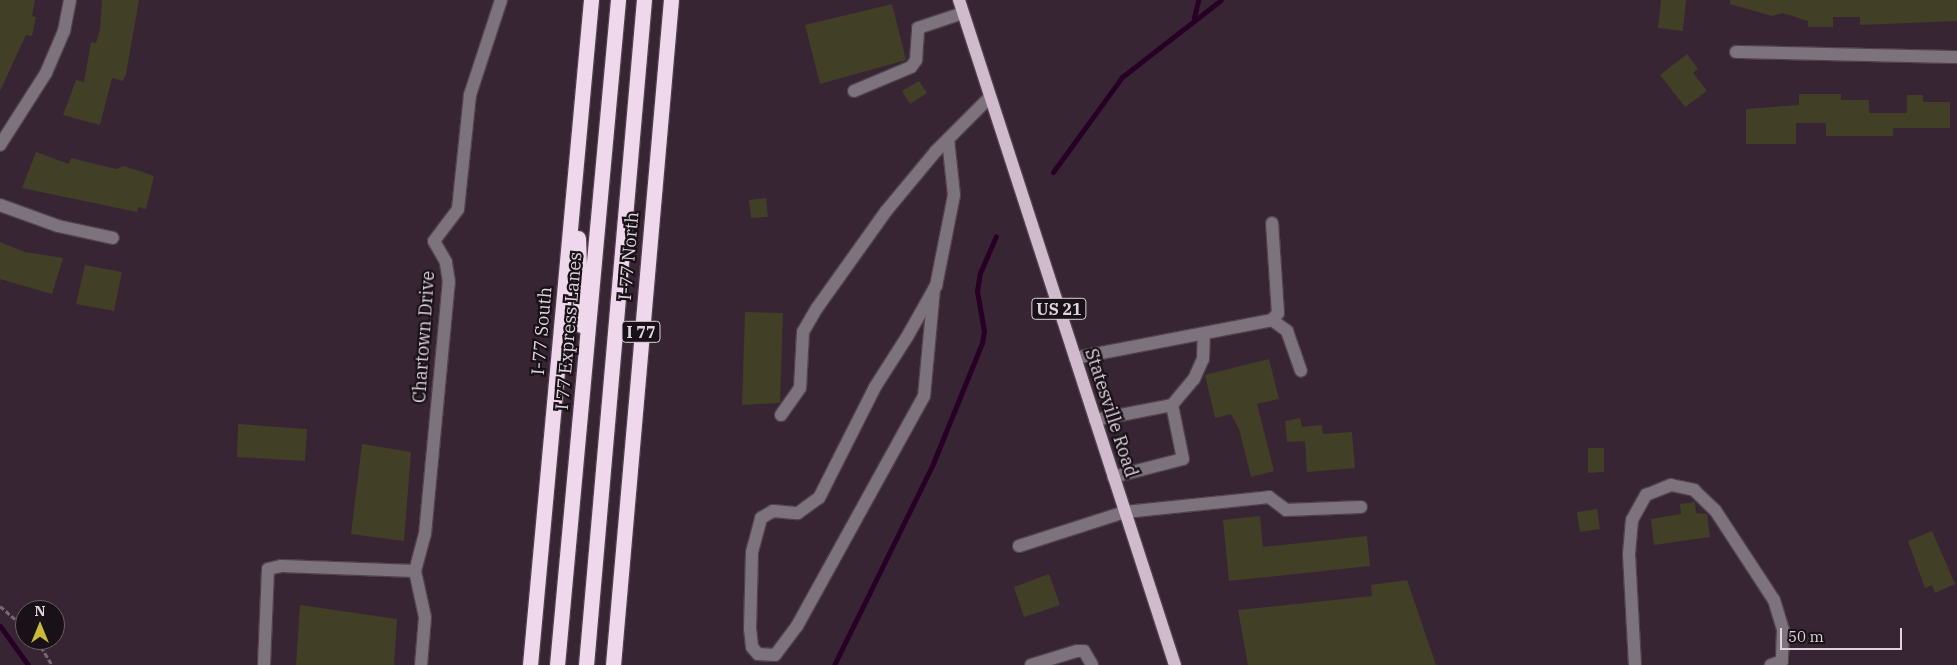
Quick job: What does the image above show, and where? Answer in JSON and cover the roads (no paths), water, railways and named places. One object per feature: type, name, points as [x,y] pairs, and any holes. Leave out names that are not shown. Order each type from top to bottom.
[{"type":"highway","name":"I-77 South","points":[[530,665],[591,0]]},
{"type":"highway","name":"I 77 Express Lanes","points":[[557,665],[618,0]]},
{"type":"highway","name":"I 77","points":[[586,665],[644,0]]},
{"type":"highway","name":"I-77 North","points":[[613,665],[671,0]]},
{"type":"highway","points":[[576,174],[583,389]]},
{"type":"main road","name":"Statesville Road","points":[[959,0],[1175,665]]},
{"type":"street","points":[[0,145],[46,73],[64,31],[70,0]]},
{"type":"street","name":"Chartown Drive","points":[[415,571],[425,534],[449,282],[446,262],[434,241],[458,209],[470,95],[501,0]]},
{"type":"street","points":[[854,91],[911,67],[916,60],[918,28],[963,13]]},
{"type":"street","points":[[1736,52],[1957,57]]},
{"type":"street","points":[[781,415],[800,388],[803,332],[817,308],[887,210],[948,139],[990,97]]},
{"type":"street","points":[[934,289],[875,387],[819,498],[798,513],[773,511],[761,518],[752,552],[752,647],[758,654],[775,655],[853,529],[924,396],[934,289],[948,238],[954,195],[948,139]]},
{"type":"street","points":[[0,205],[58,226],[113,238]]},
{"type":"street","points":[[1075,358],[1272,320],[1278,312],[1272,224]]},
{"type":"street","points":[[1272,320],[1287,331],[1301,370]]},
{"type":"street","points":[[1095,420],[1172,405],[1194,379],[1203,358],[1204,334]]},
{"type":"street","points":[[1113,477],[1183,459],[1172,405]]},
{"type":"street","points":[[1635,665],[1629,554],[1632,520],[1646,495],[1671,485],[1694,490],[1715,510],[1774,600],[1782,630],[1782,660],[1770,665]]},
{"type":"street","points":[[1019,546],[1125,512],[1270,497],[1286,510],[1361,507]]},
{"type":"street","points":[[264,665],[268,569],[281,566],[415,571],[425,617],[420,665]]},
{"type":"street","points":[[1031,665],[1076,651],[1084,651],[1092,665]]},
{"type":"waterway","points":[[1194,18],[1198,0]]},
{"type":"waterway","points":[[1053,172],[1122,77],[1221,0]]},
{"type":"waterway","points":[[834,665],[932,466],[982,343],[984,331],[977,291],[980,273],[996,236]]},
{"type":"waterway","points":[[0,626],[28,665]]}]
